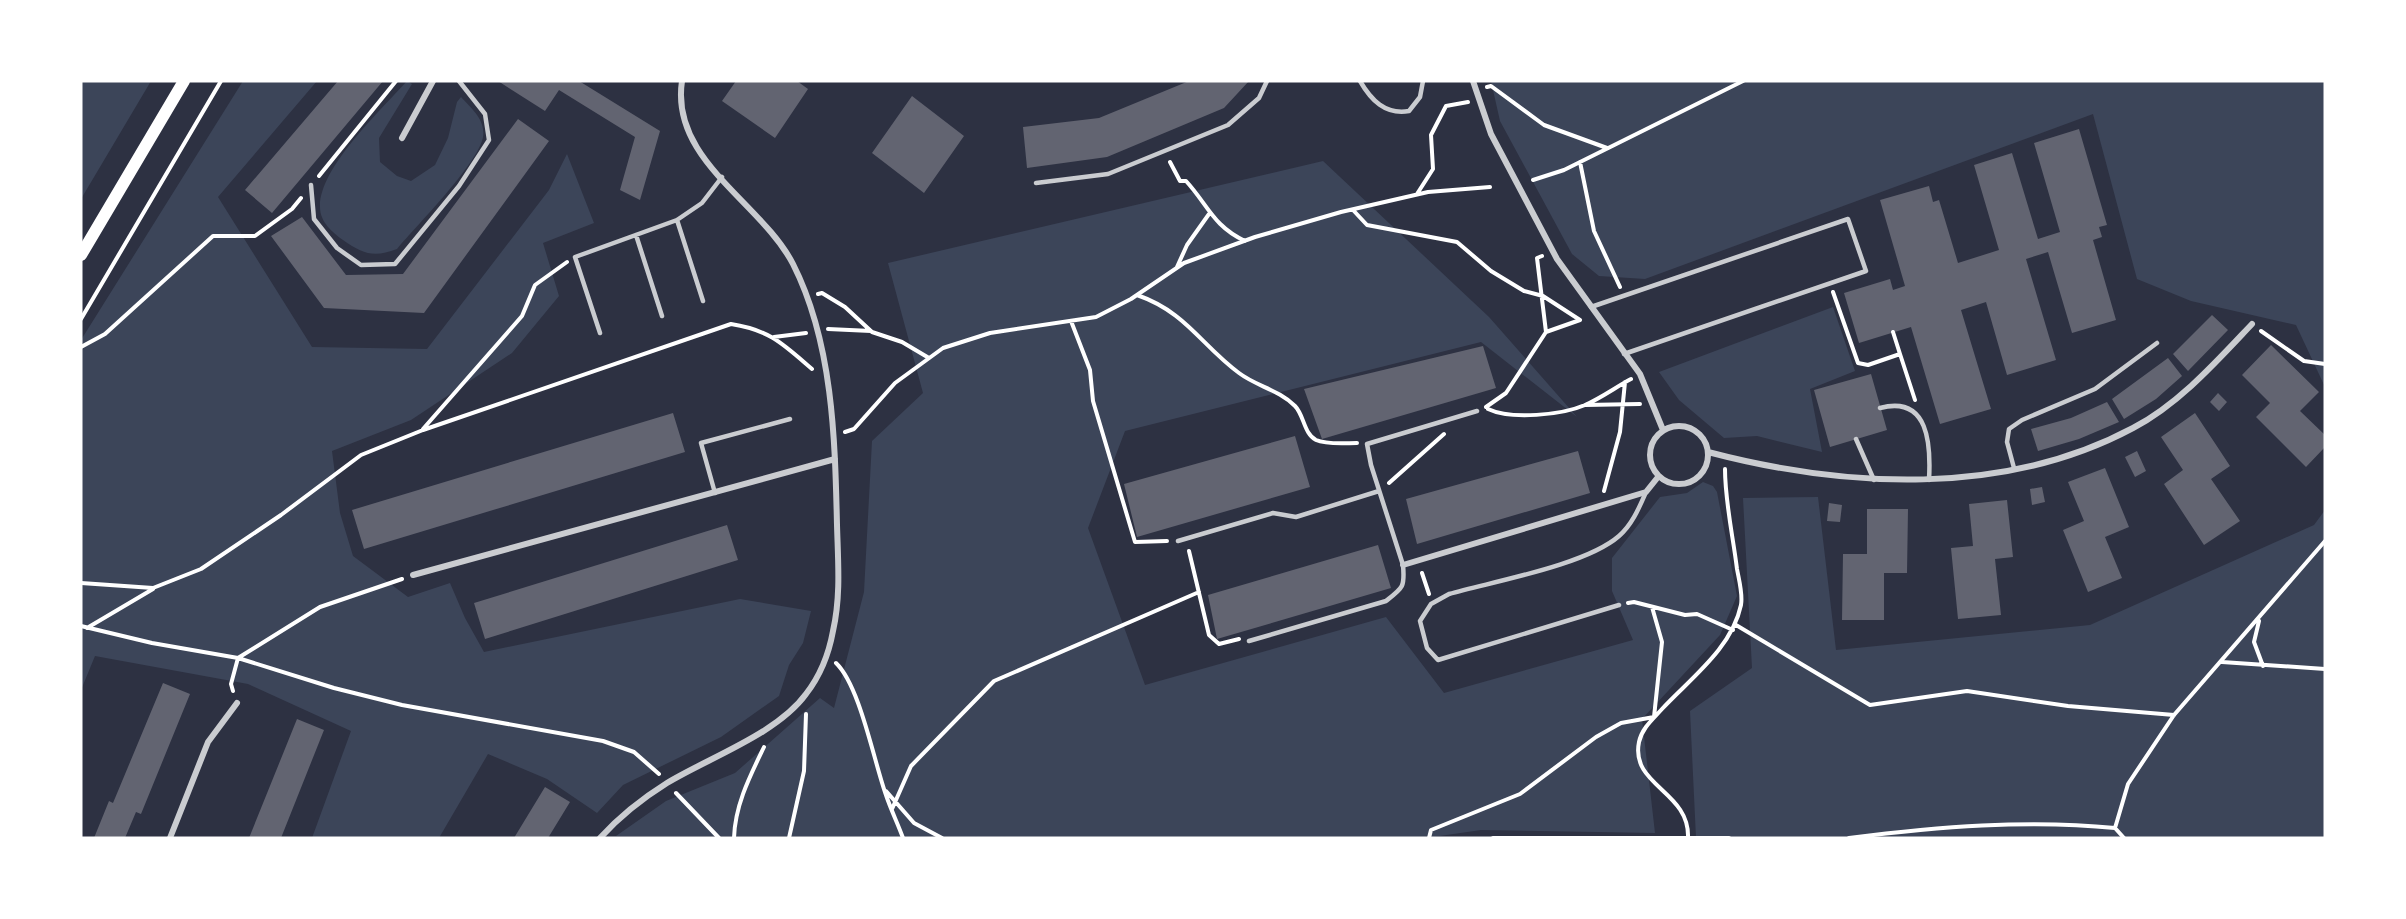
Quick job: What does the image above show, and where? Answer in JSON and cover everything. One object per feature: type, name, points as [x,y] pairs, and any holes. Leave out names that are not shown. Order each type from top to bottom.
[{"type":"main road","points":[[81,255],[183,81]]},
{"type":"street","points":[[402,138],[433,81]]},
{"type":"street","points":[[600,838],[616,821],[667,783],[732,750],[766,728],[806,696],[823,667],[833,632],[838,594],[834,437],[828,384],[812,309],[792,263],[780,246],[689,136],[681,99],[682,81]]},
{"type":"street","points":[[1473,81],[1491,134],[1552,251],[1590,308],[1640,374],[1663,430]]},
{"type":"street","points":[[1708,452],[1753,464],[1874,480],[1929,480],[2014,468],[2063,458],[2134,428],[2178,396],[2252,324]]},
{"type":"street","points":[[1672,426],[1692,428],[1700,434],[1708,452],[1703,471],[1687,483],[1677,485],[1658,477],[1653,469],[1649,452],[1656,435],[1672,426]]},
{"type":"street","points":[[413,575],[835,459]]},
{"type":"street","points":[[1403,565],[1646,492],[1658,477]]},
{"type":"street","points":[[170,838],[208,742],[237,703]]},
{"type":"lane","points":[[311,185],[314,219],[337,248],[361,265],[394,264],[459,186],[489,140],[485,114],[459,81]]},
{"type":"lane","points":[[1036,183],[1108,174],[1228,125],[1259,98],[1267,81]]},
{"type":"lane","points":[[1360,81],[1371,100],[1399,112],[1409,111],[1420,97],[1423,81]]},
{"type":"lane","points":[[600,333],[574,257],[677,220],[702,203],[722,177]]},
{"type":"lane","points":[[1590,308],[1848,219],[1866,271],[1624,354]]},
{"type":"lane","points":[[677,220],[703,301]]},
{"type":"lane","points":[[636,235],[662,316]]},
{"type":"lane","points":[[2014,468],[2007,442],[2009,429],[2022,420],[2095,389],[2157,343]]},
{"type":"lane","points":[[1880,408],[1899,405],[1910,408],[1922,418],[1930,462],[1929,480]]},
{"type":"lane","points":[[1249,642],[1386,601],[1401,589],[1405,581],[1403,565],[1379,491],[1367,444],[1477,411]]},
{"type":"lane","points":[[715,493],[701,443],[790,419]]},
{"type":"lane","points":[[1856,439],[1874,480]]},
{"type":"lane","points":[[1178,541],[1273,513],[1296,517],[1379,491]]},
{"type":"lane","points":[[1619,605],[1437,660],[1427,648],[1420,621],[1431,604],[1449,594],[1591,555],[1620,535],[1635,516],[1646,492]]},
{"type":"path","points":[[81,319],[221,81]]},
{"type":"path","points":[[81,347],[105,334],[213,236],[255,236],[291,209],[396,81]]},
{"type":"path","points":[[1533,180],[1580,162],[1743,81]]},
{"type":"path","points":[[1475,89],[1491,86],[1544,125],[1608,148]]},
{"type":"path","points":[[1417,195],[1433,169],[1431,135],[1446,106],[1479,100]]},
{"type":"path","points":[[1165,150],[1175,175],[1180,181],[1186,181],[1204,202],[1209,214],[1218,225],[1245,241]]},
{"type":"path","points":[[1580,162],[1594,231],[1624,296]]},
{"type":"path","points":[[834,437],[854,429],[895,383],[943,348],[990,333],[1096,317],[1137,295],[1177,268],[1245,241],[1352,209],[1417,195],[1490,187]]},
{"type":"path","points":[[1352,209],[1367,225],[1457,242],[1491,271],[1524,291],[1543,296],[1581,320]]},
{"type":"path","points":[[1177,268],[1187,245],[1209,214]]},
{"type":"path","points":[[1546,332],[1537,258],[1552,251]]},
{"type":"path","points":[[423,430],[522,316],[535,285],[574,257]]},
{"type":"path","points":[[1830,283],[1858,363],[1868,365],[1900,354]]},
{"type":"path","points":[[807,297],[822,293],[845,307],[872,332],[902,342],[929,358]]},
{"type":"path","points":[[1137,295],[1155,301],[1172,312],[1201,336],[1239,374],[1297,407],[1311,436],[1318,441],[1367,444]]},
{"type":"path","points":[[1477,411],[1506,393],[1546,332],[1595,314]]},
{"type":"path","points":[[1071,321],[1090,370],[1094,401],[1135,542],[1178,541],[1188,548],[1209,635],[1219,644],[1235,640]]},
{"type":"path","points":[[87,629],[153,588],[201,569],[281,515],[361,455],[423,430],[731,324],[757,328],[783,343],[828,384]]},
{"type":"path","points":[[2252,324],[2304,361],[2325,364]]},
{"type":"path","points":[[1893,332],[1922,418]]},
{"type":"path","points":[[1584,405],[1640,374]]},
{"type":"path","points":[[1601,506],[1620,432],[1625,382]]},
{"type":"path","points":[[1485,408],[1503,416],[1528,416],[1584,405],[1653,403]]},
{"type":"path","points":[[1379,491],[1466,414]]},
{"type":"path","points":[[1688,837],[1688,823],[1677,802],[1652,781],[1639,762],[1640,741],[1654,717],[1717,651],[1734,628],[1742,601],[1725,479],[1725,456]]},
{"type":"path","points":[[2115,828],[2128,784],[2175,715],[2325,541]]},
{"type":"path","points":[[237,703],[231,684],[238,658],[320,607],[413,575]]},
{"type":"path","points":[[1425,580],[1428,590]]},
{"type":"path","points":[[81,583],[153,588]]},
{"type":"path","points":[[892,809],[911,766],[994,681],[1199,592]]},
{"type":"path","points":[[1619,605],[1634,602],[1685,615],[1697,614],[1734,628],[1870,705],[1967,691],[2068,706],[2175,715]]},
{"type":"path","points":[[1652,607],[1662,642],[1654,717]]},
{"type":"path","points":[[2259,620],[2254,642],[2263,666]]},
{"type":"path","points":[[81,626],[238,658],[334,688],[402,705],[603,741],[634,752],[650,763],[719,838]]},
{"type":"path","points":[[826,654],[842,669],[862,714],[884,789],[903,838]]},
{"type":"path","points":[[2222,662],[2325,669]]},
{"type":"path","points":[[789,838],[804,771],[806,696]]},
{"type":"path","points":[[1429,838],[1431,830],[1520,794],[1568,757],[1621,723],[1654,717]]},
{"type":"path","points":[[734,838],[734,820],[748,781],[765,746],[766,728]]},
{"type":"path","points":[[884,789],[914,823],[942,838]]},
{"type":"path","points":[[1849,838],[1910,831],[2045,823],[2115,828],[2124,838]]},
{"type":"path","points":[[1493,838],[1729,838]]},
{"type":"shaded area","points":[[81,81],[151,81],[81,199]]},
{"type":"shaded area","points":[[243,81],[317,81],[218,197],[312,347],[427,349],[549,190],[567,154],[594,223],[543,243],[559,296],[512,353],[411,420],[332,451],[340,513],[353,556],[408,597],[450,583],[465,618],[484,652],[740,599],[811,611],[803,643],[789,665],[779,696],[721,737],[623,785],[597,813],[547,779],[488,754],[439,838],[312,838],[351,731],[248,684],[95,656],[81,690],[81,340]]},
{"type":"shaded area","points":[[407,81],[412,84],[379,138],[380,162],[397,176],[411,181],[435,165],[448,138],[457,102],[461,97],[480,120],[483,137],[479,149],[459,178],[397,249],[375,254],[369,253],[350,245],[327,226],[320,207],[322,192],[340,158],[353,140]]},
{"type":"shaded area","points":[[1491,81],[2325,81],[2325,387],[2296,325],[2191,301],[2137,279],[2093,114],[1645,279],[1599,276],[1572,254],[1500,121]]},
{"type":"shaded area","points":[[1323,161],[1489,317],[1577,417],[1481,342],[1125,431],[1088,528],[1145,685],[1386,617],[1444,693],[1633,640],[1612,591],[1612,558],[1660,497],[1687,493],[1703,482],[1713,486],[1717,492],[1737,596],[1720,635],[1642,719],[1655,833],[1481,830],[1426,838],[616,836],[666,801],[735,773],[820,698],[834,708],[864,592],[872,441],[923,393],[888,263]]},
{"type":"shaded area","points":[[1833,307],[1855,371],[1810,389],[1822,452],[1757,436],[1724,438],[1679,400],[1659,372]]},
{"type":"shaded area","points":[[1818,497],[1836,650],[2090,625],[2314,525],[2325,510],[2325,838],[1696,838],[1690,711],[1752,668],[1743,498]]},
{"type":"building","points":[[338,81],[383,81],[272,213],[245,190]]},
{"type":"building","points":[[498,81],[579,81],[660,131],[640,200],[620,190],[635,137],[559,90],[545,111]]},
{"type":"building","points":[[736,81],[797,81],[808,89],[775,138],[722,101]]},
{"type":"building","points":[[1189,81],[1249,81],[1224,108],[1107,157],[1027,168],[1023,127],[1099,118]]},
{"type":"building","points":[[912,96],[964,136],[924,193],[872,153]]},
{"type":"building","points":[[518,119],[549,141],[424,313],[324,308],[271,236],[302,217],[346,275],[403,274]]},
{"type":"building","points":[[2079,129],[2107,225],[2099,227],[2102,237],[2093,240],[2116,320],[2072,333],[2048,252],[2026,259],[2056,360],[2007,375],[1986,302],[1961,310],[1991,409],[1940,424],[1911,327],[1859,343],[1844,293],[1890,279],[1893,290],[1905,286],[1880,200],[1929,186],[1933,202],[1939,200],[1958,263],[1999,250],[1974,165],[2012,153],[2038,239],[2060,232],[2034,143]]},
{"type":"building","points":[[2212,315],[2228,330],[2188,371],[2173,354]]},
{"type":"building","points":[[2271,345],[2319,392],[2300,411],[2325,435],[2325,447],[2306,467],[2256,417],[2270,403],[2242,375]]},
{"type":"building","points":[[1483,346],[1496,388],[1322,439],[1304,389]]},
{"type":"building","points":[[2168,358],[2182,376],[2156,399],[2124,419],[2112,399]]},
{"type":"building","points":[[1871,374],[1887,430],[1830,447],[1814,390]]},
{"type":"building","points":[[2218,393],[2227,402],[2219,411],[2210,402]]},
{"type":"building","points":[[2107,402],[2119,422],[2079,439],[2038,451],[2031,429],[2071,418]]},
{"type":"building","points":[[673,413],[685,452],[364,549],[352,510]]},
{"type":"building","points":[[2195,413],[2230,466],[2211,479],[2240,521],[2204,545],[2164,484],[2183,470],[2161,437]]},
{"type":"building","points":[[1295,436],[1310,487],[1137,537],[1124,484]]},
{"type":"building","points":[[1578,451],[1590,493],[1417,544],[1406,499]]},
{"type":"building","points":[[2137,451],[2146,471],[2135,477],[2125,457]]},
{"type":"building","points":[[2105,468],[2129,527],[2105,537],[2122,578],[2088,592],[2063,530],[2084,521],[2068,482]]},
{"type":"building","points":[[2042,487],[2045,502],[2032,505],[2030,489]]},
{"type":"building","points":[[2007,500],[2013,557],[1995,559],[2001,615],[1958,619],[1951,548],[1973,546],[1969,504]]},
{"type":"building","points":[[1829,503],[1842,505],[1840,522],[1827,521]]},
{"type":"building","points":[[1867,509],[1908,509],[1907,573],[1884,573],[1884,620],[1842,620],[1843,554],[1867,554]]},
{"type":"building","points":[[727,525],[738,560],[485,639],[474,603]]},
{"type":"building","points":[[1378,545],[1391,588],[1217,639],[1208,595]]},
{"type":"building","points":[[163,683],[190,694],[141,814],[136,812],[125,838],[94,838],[109,801],[113,803]]},
{"type":"building","points":[[297,719],[324,730],[281,838],[249,838]]},
{"type":"building","points":[[545,787],[570,802],[548,838],[514,838]]}]
